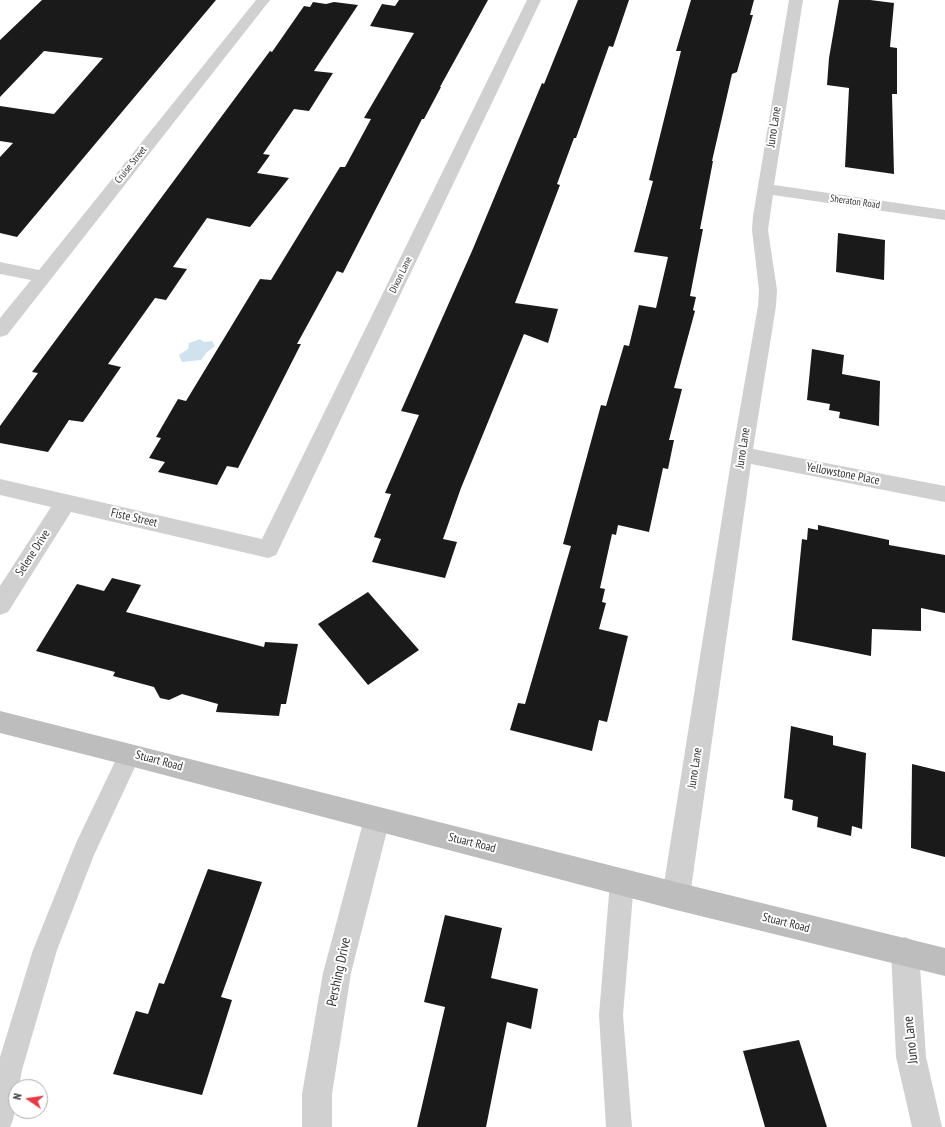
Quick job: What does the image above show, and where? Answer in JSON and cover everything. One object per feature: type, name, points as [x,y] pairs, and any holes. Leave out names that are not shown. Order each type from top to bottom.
[{"type":"street","name":"Cruise Street","points":[[0,331],[42,276],[263,0]]},
{"type":"street","name":"Dixon Lane","points":[[268,549],[534,0]]},
{"type":"street","name":"Juno Lane","points":[[676,896],[768,290],[760,230],[765,189],[796,0]]},
{"type":"street","name":"Sheraton Road","points":[[765,189],[945,215]]},
{"type":"street","points":[[0,268],[42,276]]},
{"type":"street","name":"Yellowstone Place","points":[[742,455],[945,494]]},
{"type":"street","name":"Fiste Street","points":[[0,487],[268,549]]},
{"type":"street","name":"Selene Drive","points":[[0,605],[66,502]]},
{"type":"street","name":"Stuart Road","points":[[0,722],[130,754],[676,896],[945,962]]},
{"type":"street","name":"Pershing Drive","points":[[316,1127],[317,1094],[337,973],[378,819]]},
{"type":"street","name":"Juno Lane","points":[[905,951],[911,1057],[927,1127]]},
{"type":"lane","points":[[0,1120],[9,1070],[45,950],[84,851],[130,754]]},
{"type":"lane","points":[[619,1127],[611,1015],[622,882]]},
{"type":"water","points":[[200,339],[204,342],[212,341],[215,346],[207,352],[201,360],[182,362],[179,355],[188,349],[189,343]]},
{"type":"building","points":[[42,0],[216,0],[17,237],[0,233],[0,157],[13,143],[0,141],[0,106],[54,114],[103,58],[44,51],[0,97],[0,40]]},
{"type":"building","points":[[399,0],[488,0],[424,119],[422,119],[343,273],[337,271],[297,344],[301,344],[238,468],[227,466],[217,485],[158,472],[165,462],[149,458],[161,438],[156,437],[178,399],[186,401],[260,279],[271,280],[340,167],[345,167],[371,119],[364,118],[414,33],[370,26],[382,4],[395,6]]},
{"type":"building","points":[[578,0],[629,0],[613,47],[609,46],[576,138],[574,138],[557,184],[560,185],[515,303],[558,309],[548,343],[524,334],[461,488],[443,539],[457,542],[445,578],[372,562],[381,539],[374,537],[391,494],[385,493],[419,415],[401,411],[472,251],[542,83],[544,84]]},
{"type":"building","points":[[691,0],[754,0],[750,15],[753,15],[737,72],[732,74],[712,161],[700,229],[703,229],[690,296],[696,297],[693,310],[695,311],[674,388],[682,389],[669,440],[674,440],[668,469],[663,468],[649,532],[618,525],[616,535],[612,534],[600,588],[605,589],[602,602],[606,603],[599,629],[628,636],[607,722],[599,720],[592,751],[510,730],[518,703],[525,704],[571,546],[563,544],[601,405],[606,406],[624,345],[629,346],[639,305],[656,308],[668,257],[634,252],[653,181],[649,180],[681,51],[676,51]]},
{"type":"building","points":[[839,0],[870,0],[894,3],[890,47],[897,48],[897,94],[892,94],[894,174],[845,167],[849,88],[827,85],[829,58]]},
{"type":"building","points":[[313,2],[326,4],[334,2],[358,5],[314,71],[333,73],[309,111],[294,109],[263,154],[270,155],[257,173],[289,178],[250,227],[207,218],[173,267],[187,269],[166,300],[155,298],[108,364],[121,367],[83,422],[69,420],[48,452],[0,443],[0,426],[38,373],[32,372],[270,51],[272,52],[304,6],[310,7]]},
{"type":"building","points":[[838,233],[885,240],[884,280],[836,272]]},
{"type":"building","points":[[812,349],[844,355],[842,374],[880,381],[879,426],[839,418],[840,412],[829,410],[830,404],[807,400]]},
{"type":"building","points":[[818,525],[889,540],[889,545],[945,555],[945,613],[921,608],[921,631],[872,629],[871,656],[792,640],[802,539],[807,540],[808,528],[818,530]]},
{"type":"building","points":[[112,578],[141,585],[126,612],[264,647],[265,642],[298,644],[286,704],[281,704],[279,716],[216,712],[218,704],[182,694],[169,700],[160,698],[154,687],[113,676],[115,672],[36,651],[77,584],[104,591]]},
{"type":"building","points":[[368,592],[419,650],[368,685],[318,624]]},
{"type":"building","points":[[791,726],[833,736],[833,745],[866,753],[862,829],[852,826],[851,836],[817,827],[818,817],[792,810],[793,800],[784,798]]},
{"type":"building","points":[[912,764],[945,772],[945,857],[911,848]]},
{"type":"building","points":[[208,869],[262,882],[221,997],[232,1000],[202,1095],[113,1074],[136,1011],[148,1014],[159,983],[164,984]]},
{"type":"building","points":[[445,915],[502,928],[491,978],[538,989],[531,1029],[507,1022],[486,1127],[417,1127],[445,1007],[424,1002]]},
{"type":"building","points":[[799,1040],[827,1127],[765,1127],[743,1051]]}]
